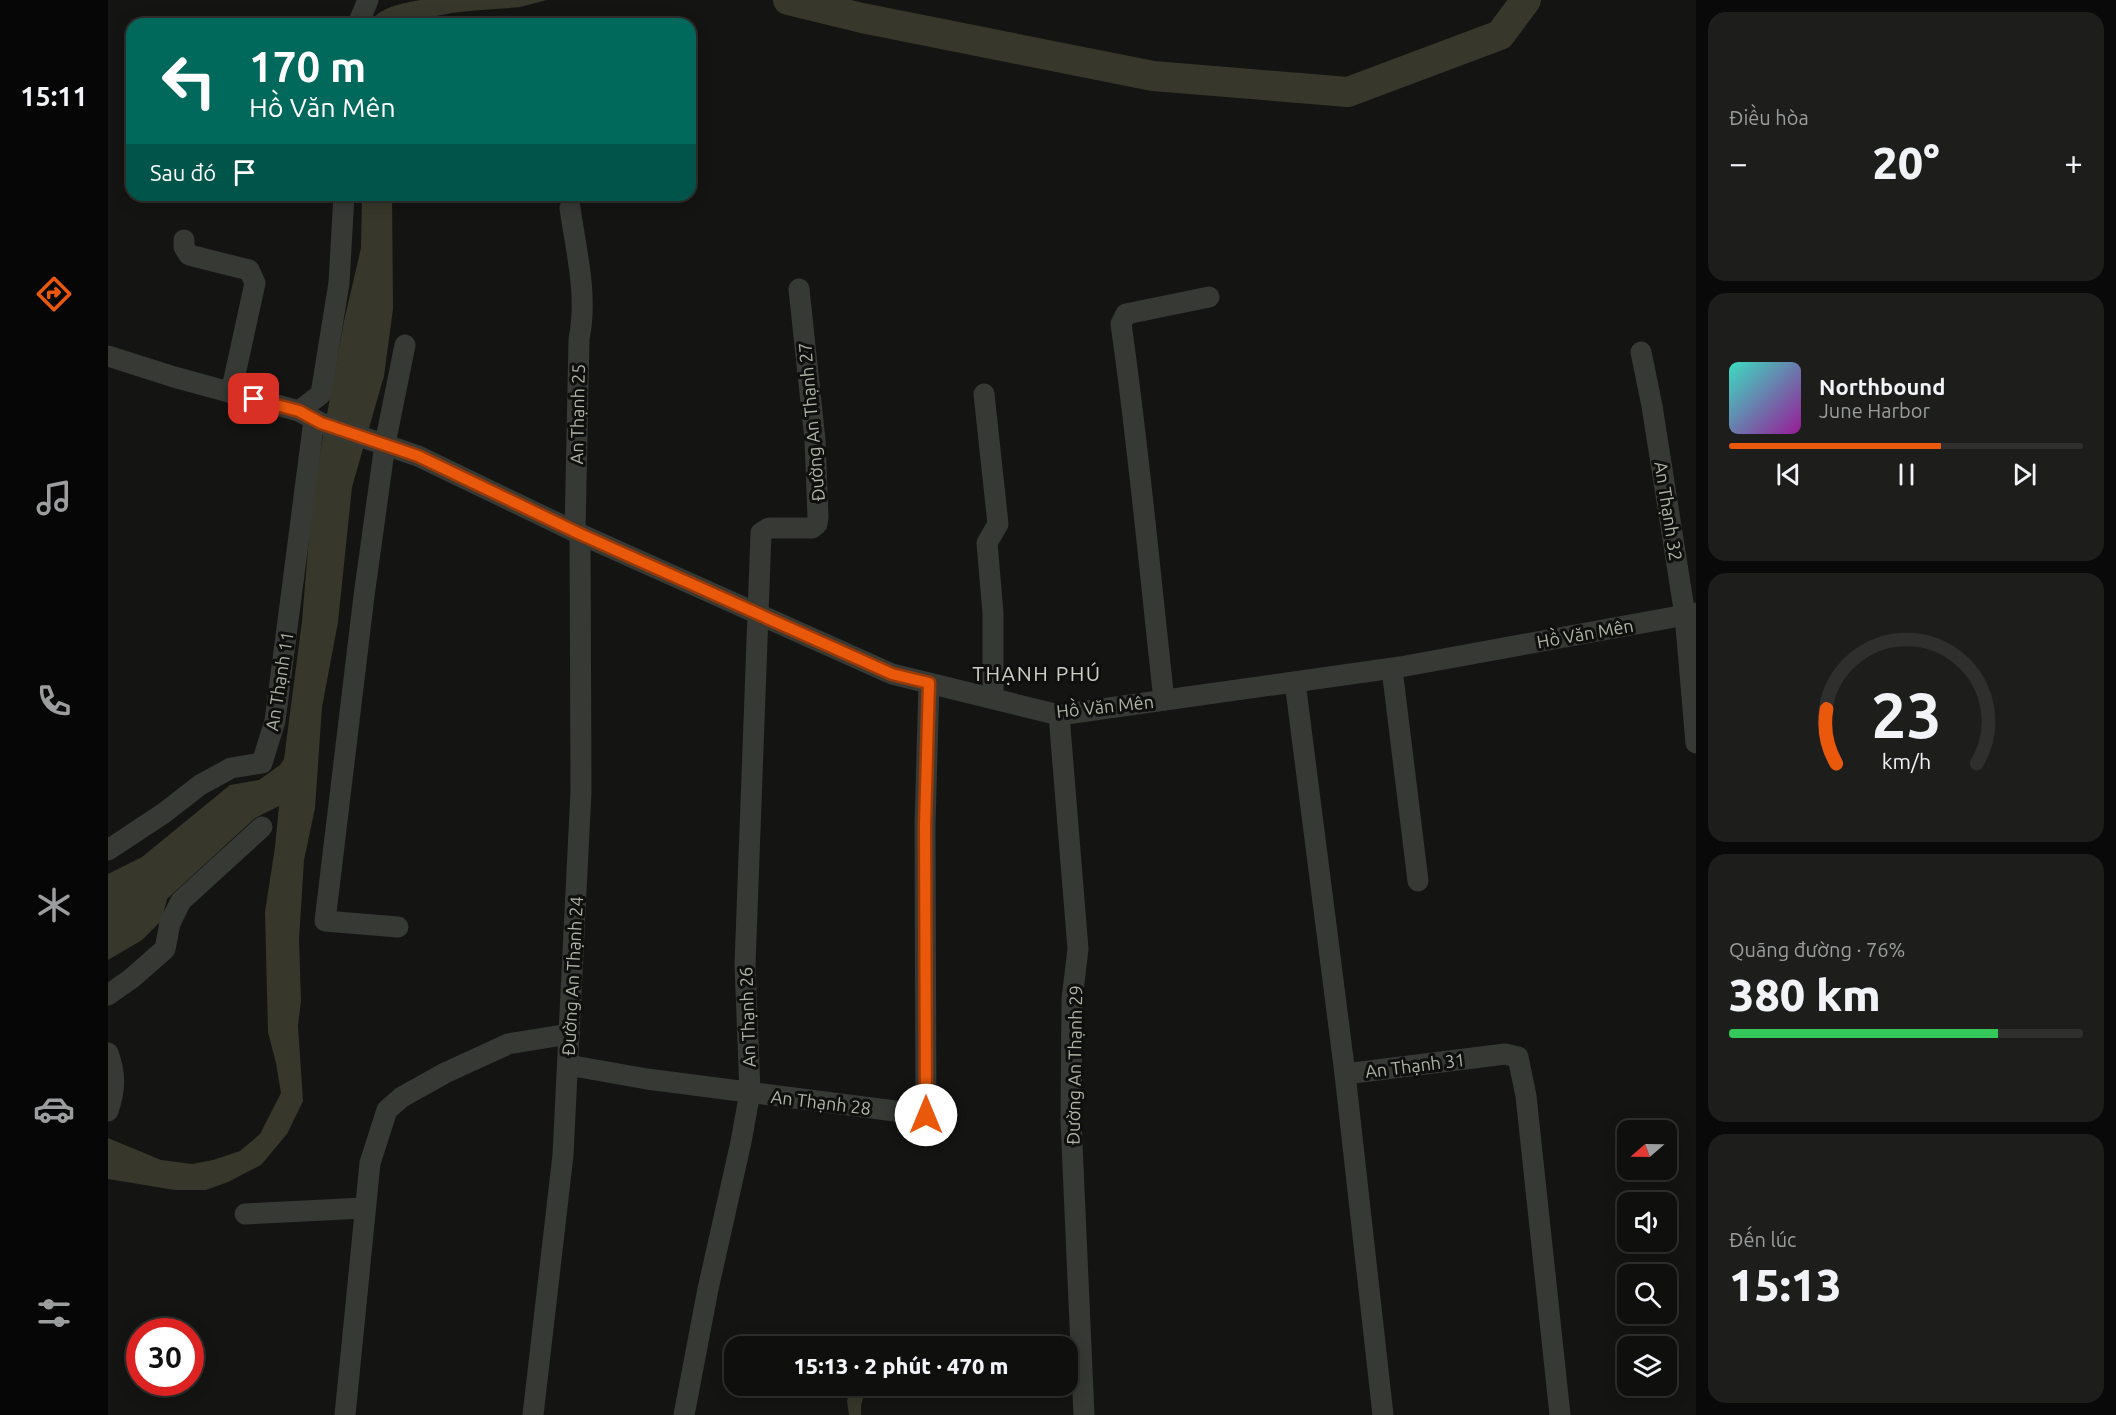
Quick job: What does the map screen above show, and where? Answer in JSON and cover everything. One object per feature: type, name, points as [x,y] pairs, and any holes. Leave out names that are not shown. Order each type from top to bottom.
[{"type":"street","points":[[360,18],[368,0]]},
{"type":"street","points":[[311,418],[321,394],[339,283],[344,201]]},
{"type":"street","name":"An Thạnh 25","points":[[570,208],[583,296],[583,318],[579,339],[578,533]]},
{"type":"street","points":[[184,240],[184,247],[189,255],[249,270],[254,278],[255,283],[231,393]]},
{"type":"street","name":"Đường An Thạnh 27","points":[[757,613],[761,533],[769,528],[812,528],[817,524],[819,517],[815,440],[799,289]]},
{"type":"street","points":[[1164,700],[1148,560],[1142,481],[1121,324],[1126,314],[1209,297]]},
{"type":"street","points":[[398,927],[325,921],[364,596],[379,442],[405,345]]},
{"type":"street","name":"An Thạnh 32","points":[[1641,352],[1690,614],[1696,743]]},
{"type":"street","name":"Hồ Văn Mên","points":[[108,356],[311,418],[418,456],[578,533],[892,674],[1059,715],[1392,669],[1690,614]]},
{"type":"street","points":[[984,394],[998,524],[987,543],[993,613],[993,698]]},
{"type":"street","name":"An Thạnh 11","points":[[108,850],[164,813],[200,785],[231,768],[262,763],[275,721],[311,418]]},
{"type":"street","name":"Đường An Thạnh 24","points":[[533,1415],[563,1155],[568,1065],[581,791],[578,533]]},
{"type":"street","name":"An Thạnh 26","points":[[684,1415],[750,1092],[745,964],[757,613]]},
{"type":"street","points":[[1392,669],[1418,881]]},
{"type":"street","name":"An Thạnh 31","points":[[1295,682],[1345,1074],[1505,1054],[1518,1057],[1526,1096],[1560,1415]]},
{"type":"street","name":"An Thạnh 28","points":[[750,1092],[926,1115],[925,825],[929,683]]},
{"type":"street","name":"Đường An Thạnh 29","points":[[1059,715],[1078,949],[1072,999],[1071,1121],[1084,1415]]},
{"type":"street","points":[[108,995],[132,978],[165,949],[170,923],[181,901],[262,827]]},
{"type":"street","points":[[345,1415],[370,1163],[387,1110],[402,1097],[445,1073],[508,1044],[569,1034]]},
{"type":"street","points":[[108,1053],[114,1067],[115,1089],[108,1111]]},
{"type":"street","points":[[568,1065],[646,1079],[750,1092]]},
{"type":"street","points":[[1345,1074],[1383,1415]]},
{"type":"street","points":[[245,1214],[364,1208]]},
{"type":"shaded area","points":[[421,0],[547,0],[520,7],[466,11],[430,18],[373,18],[399,4]]},
{"type":"shaded area","points":[[362,201],[392,201],[393,309],[384,376],[352,487],[338,622],[322,707],[315,808],[304,860],[299,939],[301,1001],[298,1026],[303,1101],[287,1134],[261,1165],[228,1182],[206,1190],[175,1190],[108,1179],[108,1138],[161,1160],[192,1164],[213,1160],[240,1151],[260,1134],[281,1093],[268,1032],[265,912],[279,806],[255,818],[167,899],[162,920],[142,940],[108,960],[108,874],[142,857],[230,785],[259,780],[280,765],[284,759],[302,621],[310,525],[319,458],[344,321],[361,248]]},
{"type":"shaded area","points":[[849,1396],[864,1396],[861,1415],[849,1415]]},
{"type":"waterway","points":[[788,0],[862,18],[1153,76],[1348,92],[1500,35],[1526,0]]},
{"type":"district","name":"THẠNH PHÚ","points":[[1037,673]]},
{"type":"route","points":[[254,399],[299,411],[321,423],[418,456],[580,534],[892,674],[929,683],[925,825],[926,1115]]}]
